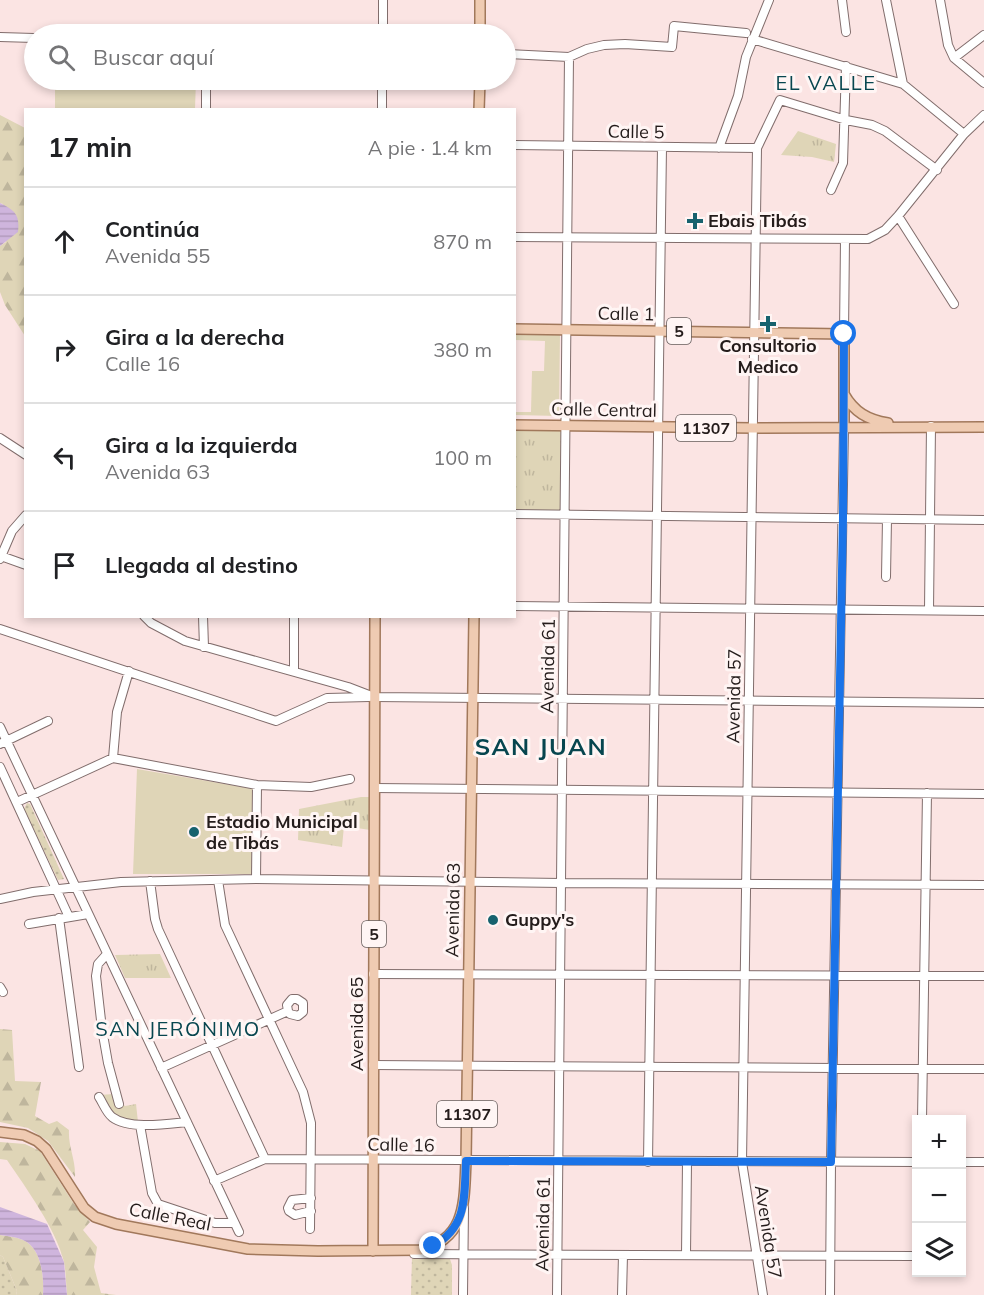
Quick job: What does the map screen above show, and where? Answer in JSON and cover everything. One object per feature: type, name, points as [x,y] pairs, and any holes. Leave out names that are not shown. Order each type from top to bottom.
[{"type":"main road","points":[[480,0],[480,24]]},
{"type":"main road","points":[[479,108],[480,90]]},
{"type":"main road","name":"Calle 1","points":[[516,329],[844,334]]},
{"type":"main road","points":[[844,334],[844,428]]},
{"type":"main road","name":"Calle Central","points":[[844,394],[849,403],[866,417],[908,426]]},
{"type":"main road","name":"Calle Central","points":[[516,424],[753,428],[984,427]]},
{"type":"main road","name":"Avenida 65","points":[[373,1251],[375,618]]},
{"type":"main road","name":"Avenida 63","points":[[373,1251],[420,1250],[433,1246],[445,1239],[454,1229],[461,1216],[464,1203],[474,618]]},
{"type":"main road","name":"Calle Real","points":[[0,1132],[24,1135],[46,1149],[84,1208],[95,1217],[104,1220],[248,1249],[373,1251]]},
{"type":"street","points":[[383,0],[383,24]]},
{"type":"street","points":[[719,148],[738,96],[752,39],[769,0]]},
{"type":"street","points":[[842,0],[846,32]]},
{"type":"street","points":[[886,0],[903,84]]},
{"type":"street","points":[[940,0],[948,45],[954,58],[984,83]]},
{"type":"street","points":[[516,54],[569,57],[604,45],[672,47],[674,26],[746,33]]},
{"type":"street","points":[[954,58],[984,35]]},
{"type":"street","points":[[0,37],[24,38]]},
{"type":"street","points":[[752,39],[903,84],[964,134]]},
{"type":"street","name":"Avenida 61","points":[[557,1295],[569,57]]},
{"type":"street","points":[[831,190],[843,163],[846,66]]},
{"type":"street","points":[[206,90],[206,108]]},
{"type":"street","points":[[382,90],[382,108]]},
{"type":"street","name":"Avenida 57","points":[[763,1295],[742,1162],[757,148],[780,100],[846,120]]},
{"type":"street","points":[[516,237],[868,239],[877,235],[898,216],[964,134],[984,115]]},
{"type":"street","points":[[846,120],[872,125],[885,131],[937,170]]},
{"type":"street","name":"Calle 5","points":[[516,145],[757,148]]},
{"type":"street","points":[[648,1162],[662,147]]},
{"type":"street","points":[[898,216],[954,304]]},
{"type":"street","points":[[844,334],[845,239]]},
{"type":"street","points":[[929,610],[931,426]]},
{"type":"street","points":[[830,1295],[844,428]]},
{"type":"street","points":[[0,438],[24,454]]},
{"type":"street","points":[[516,514],[984,520]]},
{"type":"street","points":[[24,517],[12,531],[0,558],[24,564]]},
{"type":"street","points":[[886,577],[887,519]]},
{"type":"street","points":[[516,606],[984,611]]},
{"type":"street","points":[[146,618],[168,633],[204,647],[348,687],[374,698]]},
{"type":"street","points":[[203,618],[204,647]]},
{"type":"street","points":[[294,618],[294,671]]},
{"type":"street","points":[[0,629],[276,720],[327,698],[348,697],[984,703]]},
{"type":"street","points":[[113,758],[117,712],[129,671]]},
{"type":"street","points":[[348,687],[348,697]]},
{"type":"street","points":[[3,743],[48,720]]},
{"type":"street","points":[[0,726],[3,743],[33,795],[238,1232]]},
{"type":"street","points":[[17,802],[113,758],[257,785],[305,787],[350,779]]},
{"type":"street","points":[[0,767],[69,916]]},
{"type":"street","points":[[256,879],[257,785]]},
{"type":"street","points":[[374,788],[984,794]]},
{"type":"street","points":[[922,1115],[927,794]]},
{"type":"street","points":[[0,899],[22,893],[150,881],[256,879],[984,885]]},
{"type":"street","points":[[218,880],[225,925],[303,1092],[309,1110],[311,1123],[310,1229]]},
{"type":"street","points":[[150,881],[158,929],[265,1159]]},
{"type":"street","points":[[29,924],[88,914]]},
{"type":"street","points":[[59,918],[79,1067]]},
{"type":"street","points":[[107,954],[98,964],[96,975],[108,1063],[119,1104]]},
{"type":"street","points":[[373,974],[984,976]]},
{"type":"street","points":[[161,1068],[288,1011]]},
{"type":"street","points":[[373,1065],[984,1069]]},
{"type":"street","points":[[99,1097],[111,1117],[122,1122],[140,1125],[188,1122]]},
{"type":"street","points":[[140,1125],[152,1193],[158,1204],[215,1223],[234,1223]]},
{"type":"street","name":"Calle 16","points":[[214,1181],[265,1159],[912,1162]]},
{"type":"street","points":[[686,1255],[687,1162]]},
{"type":"street","points":[[966,1162],[984,1162]]},
{"type":"street","points":[[311,1197],[292,1200],[288,1208],[295,1215],[311,1211]]},
{"type":"street","name":"Avenida 63","points":[[463,1295],[464,1203]]},
{"type":"street","points":[[373,1251],[464,1255],[912,1256]]},
{"type":"street","points":[[622,1295],[623,1255]]},
{"type":"green space","points":[[55,90],[196,90],[195,108],[55,108]]},
{"type":"green space","points":[[0,115],[24,127],[24,334],[5,305],[0,292],[0,246],[6,242],[3,204],[0,203]]},
{"type":"green space","points":[[798,131],[836,144],[834,162],[812,157],[781,155]]},
{"type":"green space","points":[[516,334],[560,334],[559,416],[516,415],[516,412],[531,412],[532,371],[544,371],[545,341],[516,340]]},
{"type":"green space","points":[[516,428],[566,429],[565,511],[516,510]]},
{"type":"green space","name":"Estadio Municipal de Tibás","points":[[137,769],[254,789],[252,874],[133,874]]},
{"type":"green space","points":[[370,797],[370,830],[344,826],[342,847],[298,840],[299,809]]},
{"type":"green space","points":[[27,803],[30,804],[64,879],[58,880],[24,809]]},
{"type":"green space","points":[[160,954],[171,978],[125,978],[115,955]]},
{"type":"green space","points":[[0,1029],[12,1030],[15,1081],[41,1082],[35,1116],[49,1124],[57,1121],[69,1130],[75,1177],[48,1141],[28,1128],[0,1122]]},
{"type":"green space","points":[[113,1094],[125,1106],[136,1104],[138,1122],[115,1114],[100,1095]]},
{"type":"green space","points":[[0,1142],[25,1144],[40,1151],[74,1204],[90,1222],[83,1230],[97,1247],[94,1267],[101,1293],[116,1295],[67,1295],[66,1274],[60,1249],[40,1209],[7,1160],[0,1159]]},
{"type":"green space","points":[[0,1235],[23,1240],[34,1250],[42,1272],[43,1295],[16,1295],[17,1291],[3,1257],[0,1255]]},
{"type":"green space","points":[[0,1255],[3,1257],[17,1291],[16,1295],[0,1295]]},
{"type":"green space","points":[[412,1257],[450,1259],[452,1295],[411,1295]]},
{"type":"shaded area","points":[[0,203],[9,208],[17,217],[18,232],[0,246]]},
{"type":"shaded area","points":[[0,1207],[47,1224],[64,1262],[67,1295],[43,1295],[41,1264],[38,1256],[23,1240],[0,1235]]},
{"type":"place","name":"Ebais Tibás","points":[[695,221]]},
{"type":"place","name":"Consultorio Medico","points":[[768,324]]},
{"type":"place","name":"Estadio Municipal de Tibás","points":[[194,832]]},
{"type":"place","name":"Guppy's","points":[[493,920]]},
{"type":"district","name":"EL VALLE","points":[[826,83]]},
{"type":"district","name":"SAN JUAN","points":[[541,747]]},
{"type":"district","name":"SAN JERÓNIMO","points":[[178,1029]]},
{"type":"route","points":[[433,1246],[450,1234],[461,1216],[464,1203],[466,1161],[831,1162],[843,518],[844,334]]}]
